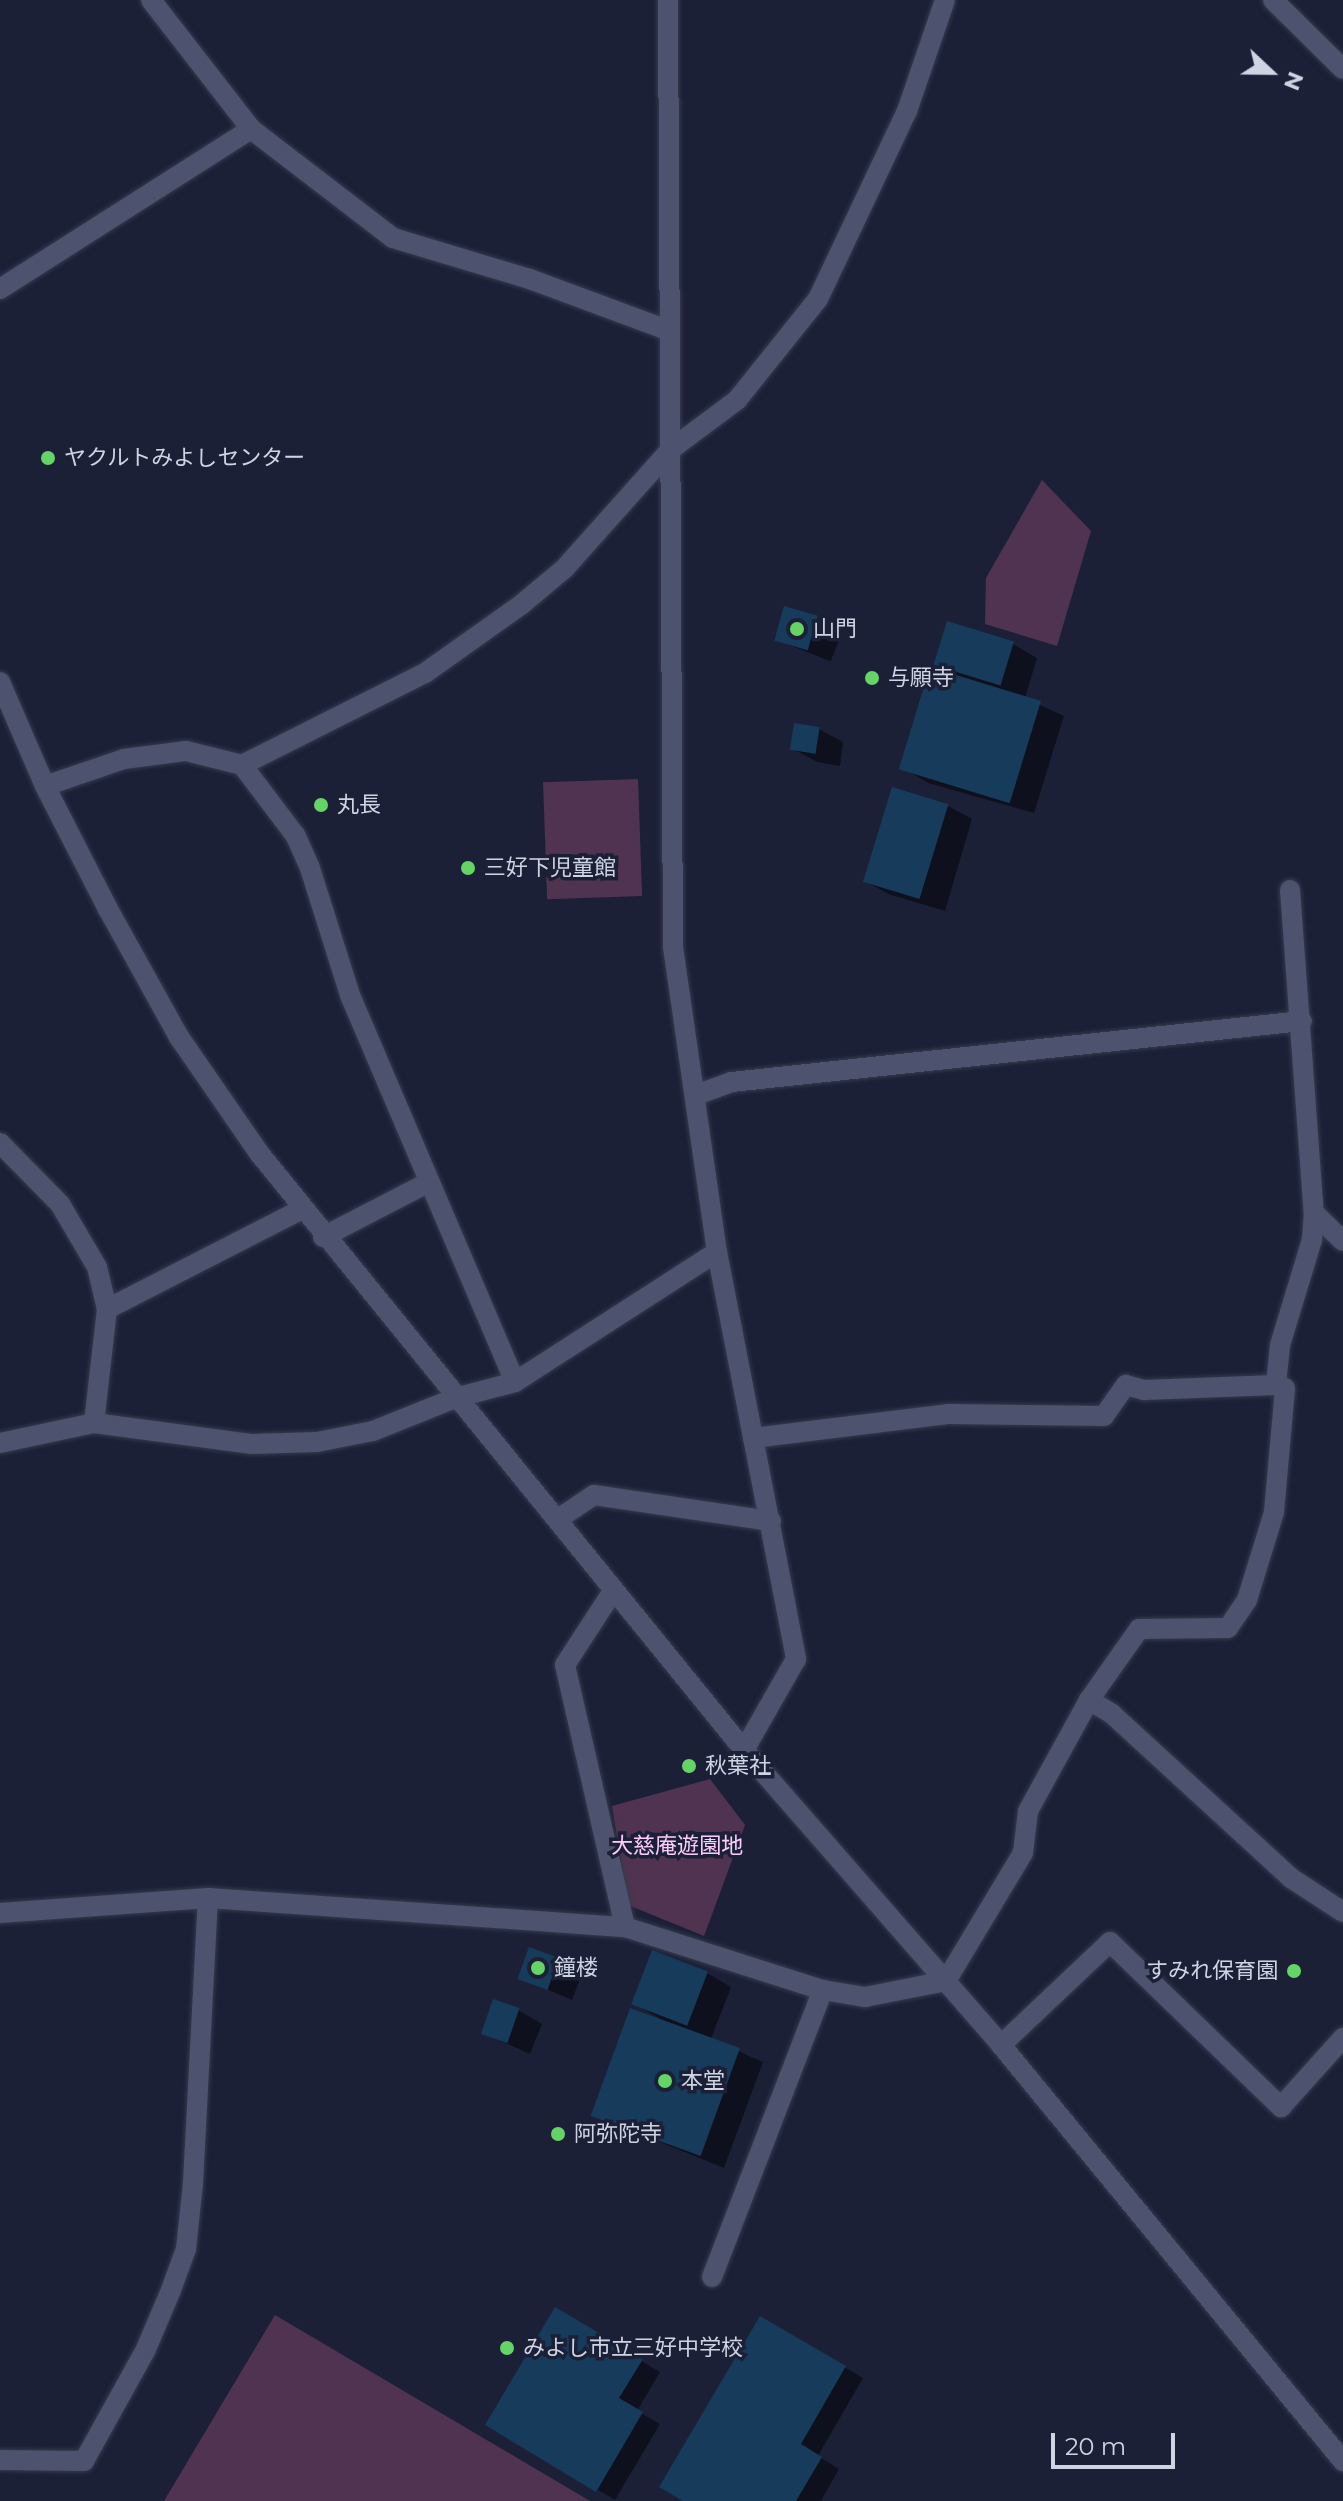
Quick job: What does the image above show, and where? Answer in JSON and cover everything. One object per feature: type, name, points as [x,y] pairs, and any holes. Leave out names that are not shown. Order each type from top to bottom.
[{"type":"street","points":[[151,0],[251,129],[393,238],[530,279],[670,331]]},
{"type":"street","points":[[668,0],[673,947],[717,1252],[796,1659],[744,1750]]},
{"type":"street","points":[[242,765],[425,673],[510,612],[565,568],[670,450],[737,400],[818,299],[907,111],[945,0]]},
{"type":"street","points":[[1273,0],[1343,69]]},
{"type":"street","points":[[0,289],[251,129]]},
{"type":"street","points":[[0,682],[45,786],[179,1037],[323,1237],[558,1519],[744,1750],[1001,2045],[1343,2461]]},
{"type":"street","points":[[45,786],[124,759],[186,751],[242,765],[295,835],[310,868],[350,995],[417,1148],[427,1183],[515,1382]]},
{"type":"street","points":[[1276,1385],[1280,1345],[1312,1240],[1314,1213],[1290,890]]},
{"type":"street","points":[[696,1095],[732,1082],[1302,1021]]},
{"type":"street","points":[[0,1143],[60,1204],[97,1267],[107,1309],[94,1423]]},
{"type":"street","points":[[323,1237],[427,1183]]},
{"type":"street","points":[[107,1309],[302,1209]]},
{"type":"street","points":[[1314,1213],[1343,1241]]},
{"type":"street","points":[[0,1443],[94,1423],[251,1444],[306,1442],[373,1431],[455,1398],[515,1382],[717,1252]]},
{"type":"street","points":[[0,1913],[208,1898],[625,1927],[823,1990],[865,1997],[946,1981],[1023,1853],[1028,1811],[1089,1700],[1139,1629],[1228,1628],[1247,1600],[1274,1512],[1285,1388],[1276,1385],[1144,1390],[1126,1385],[1104,1416],[948,1414],[753,1438]]},
{"type":"street","points":[[558,1519],[594,1495],[771,1521]]},
{"type":"street","points":[[613,1591],[565,1665],[625,1927]]},
{"type":"street","points":[[1089,1700],[1112,1714],[1291,1878],[1343,1912]]},
{"type":"street","points":[[0,2460],[84,2461],[146,2349],[171,2290],[186,2249],[193,2183],[208,1898]]},
{"type":"street","points":[[1001,2045],[1110,1942],[1281,2107],[1343,2038]]},
{"type":"street","points":[[712,2277],[823,1990]]},
{"type":"green space","points":[[1042,480],[1091,531],[1057,646],[985,624],[986,578]]},
{"type":"green space","points":[[638,779],[642,896],[547,899],[543,782]]},
{"type":"green space","name":"大慈庵遊園地","points":[[710,1779],[745,1825],[704,1936],[628,1905],[612,1806]]},
{"type":"green space","points":[[275,2315],[590,2501],[164,2501]]},
{"type":"building","name":"山門","points":[[784,606],[818,616],[808,650],[774,641]]},
{"type":"building","points":[[947,621],[1014,641],[1000,685],[934,665]]},
{"type":"building","points":[[930,667],[1041,701],[1010,803],[899,769]]},
{"type":"building","points":[[794,723],[820,727],[815,754],[790,750]]},
{"type":"building","points":[[892,787],[948,804],[919,899],[863,882]]},
{"type":"building","name":"鐘楼","points":[[529,1947],[559,1958],[547,1990],[517,1979]]},
{"type":"building","points":[[652,1950],[708,1972],[687,2026],[631,2004]]},
{"type":"building","points":[[493,1999],[519,2008],[507,2043],[481,2034]]},
{"type":"building","name":"本堂","points":[[630,2008],[740,2048],[701,2156],[591,2116]]},
{"type":"building","points":[[555,2307],[643,2359],[619,2398],[643,2412],[596,2492],[485,2425]]},
{"type":"building","points":[[760,2316],[846,2366],[801,2444],[822,2457],[796,2501],[683,2501],[659,2487]]},
{"type":"place","name":"ヤクルトみよしセンター","points":[[48,458]]},
{"type":"place","name":"山門","points":[[797,629]]},
{"type":"place","name":"与願寺","points":[[872,678]]},
{"type":"place","name":"丸長","points":[[321,805]]},
{"type":"place","name":"三好下児童館","points":[[468,868]]},
{"type":"place","name":"秋葉社","points":[[689,1766]]},
{"type":"place","name":"鐘楼","points":[[538,1968]]},
{"type":"place","name":"すみれ保育園","points":[[1294,1971]]},
{"type":"place","name":"本堂","points":[[665,2081]]},
{"type":"place","name":"阿弥陀寺","points":[[558,2134]]},
{"type":"place","name":"みよし市立三好中学校","points":[[507,2348]]}]
